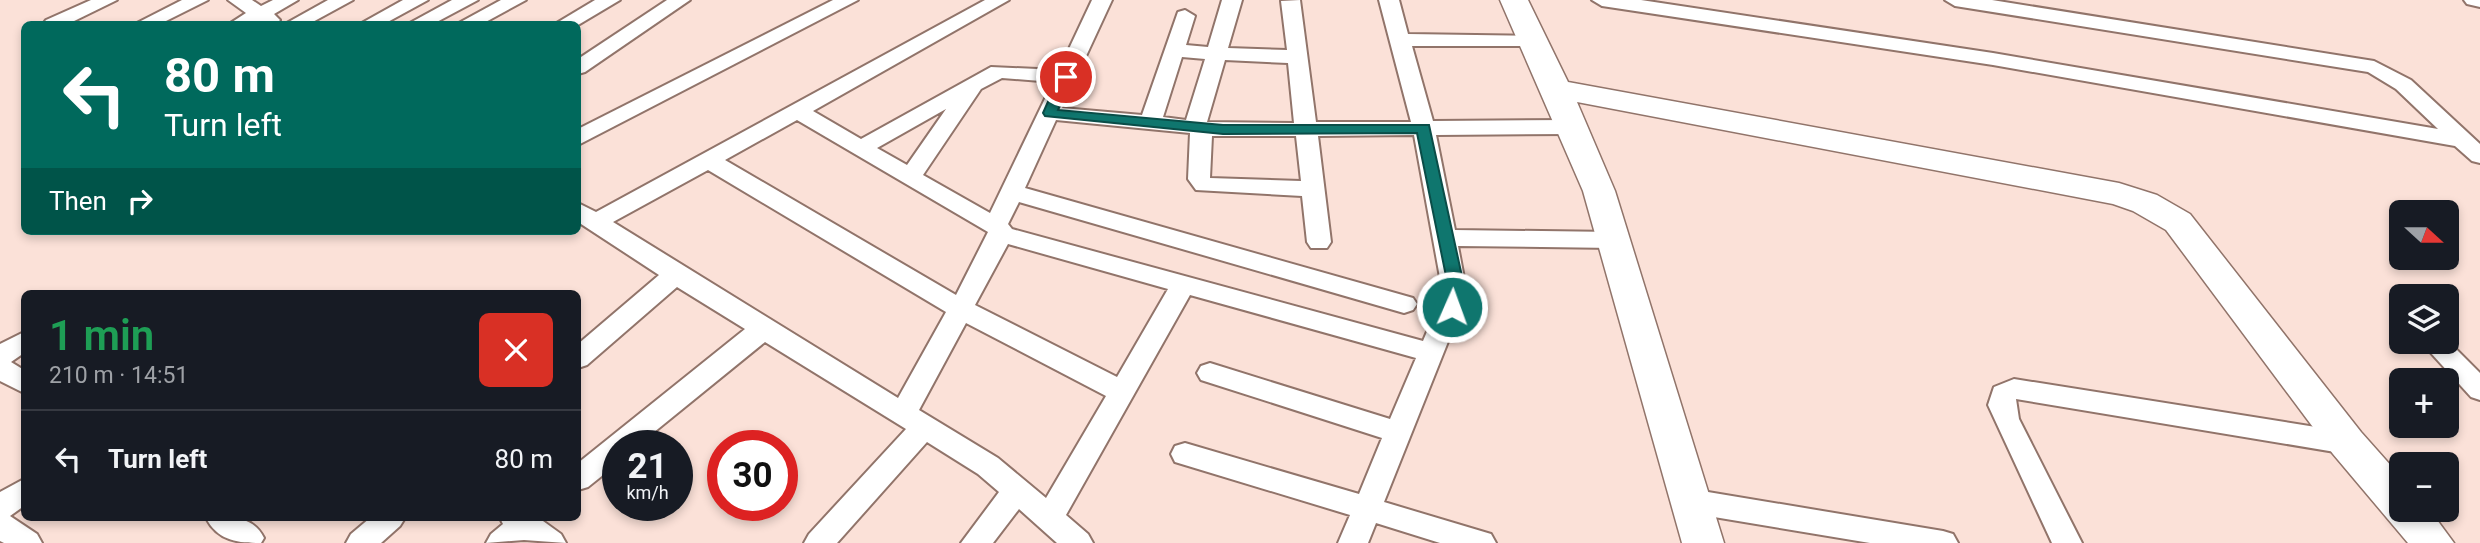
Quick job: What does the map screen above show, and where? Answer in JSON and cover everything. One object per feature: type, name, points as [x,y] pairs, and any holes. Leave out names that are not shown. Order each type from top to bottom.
[{"type":"street","points":[[59,21],[107,0]]},
{"type":"street","points":[[152,21],[198,0]]},
{"type":"street","points":[[238,0],[269,19],[288,0]]},
{"type":"street","points":[[301,21],[344,0]]},
{"type":"street","points":[[376,21],[418,0]]},
{"type":"street","points":[[424,21],[468,0]]},
{"type":"street","points":[[473,21],[516,0]]},
{"type":"street","points":[[571,21],[610,0]]},
{"type":"street","points":[[581,66],[680,0]]},
{"type":"street","points":[[581,136],[848,0]]},
{"type":"street","points":[[586,216],[708,160],[999,0]]},
{"type":"street","points":[[819,543],[913,420],[999,229],[1012,191],[1102,0]]},
{"type":"street","points":[[1232,0],[1198,128],[1199,179],[1204,185],[1314,189]]},
{"type":"street","points":[[1353,543],[1455,294],[1424,128],[1389,0]]},
{"type":"street","points":[[1514,0],[1556,89],[1599,191],[1703,543]]},
{"type":"street","points":[[1602,0],[1993,60],[2461,140]]},
{"type":"street","points":[[1955,0],[2374,67],[2394,76],[2408,87],[2480,156]]},
{"type":"street","points":[[2474,0],[2480,1]]},
{"type":"street","points":[[1291,1],[1308,129],[1319,242]]},
{"type":"street","points":[[1150,123],[1185,16]]},
{"type":"street","points":[[1400,40],[1531,40]]},
{"type":"street","points":[[1174,51],[1297,57]]},
{"type":"street","points":[[861,148],[976,82],[1005,71],[1066,77]]},
{"type":"street","points":[[911,176],[976,82]]},
{"type":"street","points":[[1556,89],[2119,194],[2145,203],[2178,222],[2347,443],[2389,492]]},
{"type":"street","points":[[798,112],[999,229],[1432,353]]},
{"type":"street","points":[[1050,113],[1198,128],[1570,127]]},
{"type":"street","points":[[708,160],[961,309],[1122,392]]},
{"type":"street","points":[[1012,191],[1404,304]]},
{"type":"street","points":[[586,216],[988,466],[1062,534],[1122,392],[1184,284]]},
{"type":"street","points":[[1446,239],[1614,240]]},
{"type":"street","points":[[581,355],[676,274]]},
{"type":"street","points":[[638,430],[763,328]]},
{"type":"street","points":[[0,357],[21,343]]},
{"type":"street","points":[[2445,354],[2480,390]]},
{"type":"street","points":[[0,368],[21,381]]},
{"type":"street","points":[[1210,373],[1399,433]]},
{"type":"street","points":[[2067,543],[2005,419],[2001,405],[2003,394],[2014,389],[2347,443]]},
{"type":"street","points":[[1185,454],[1481,543]]},
{"type":"street","points":[[581,477],[602,459]]},
{"type":"street","points":[[975,543],[1017,491]]},
{"type":"street","points":[[1690,501],[1943,543]]},
{"type":"street","points":[[6,506],[27,543]]},
{"type":"street","points":[[225,521],[249,538]]},
{"type":"street","points":[[361,543],[387,521]]},
{"type":"street","points":[[501,543],[522,521]]},
{"type":"street","points":[[524,521],[551,543]]},
{"type":"street","points":[[2415,522],[2433,543]]},
{"type":"route","points":[[1066,77],[1050,113],[1223,130],[1424,128],[1455,281],[1452,307]]}]
